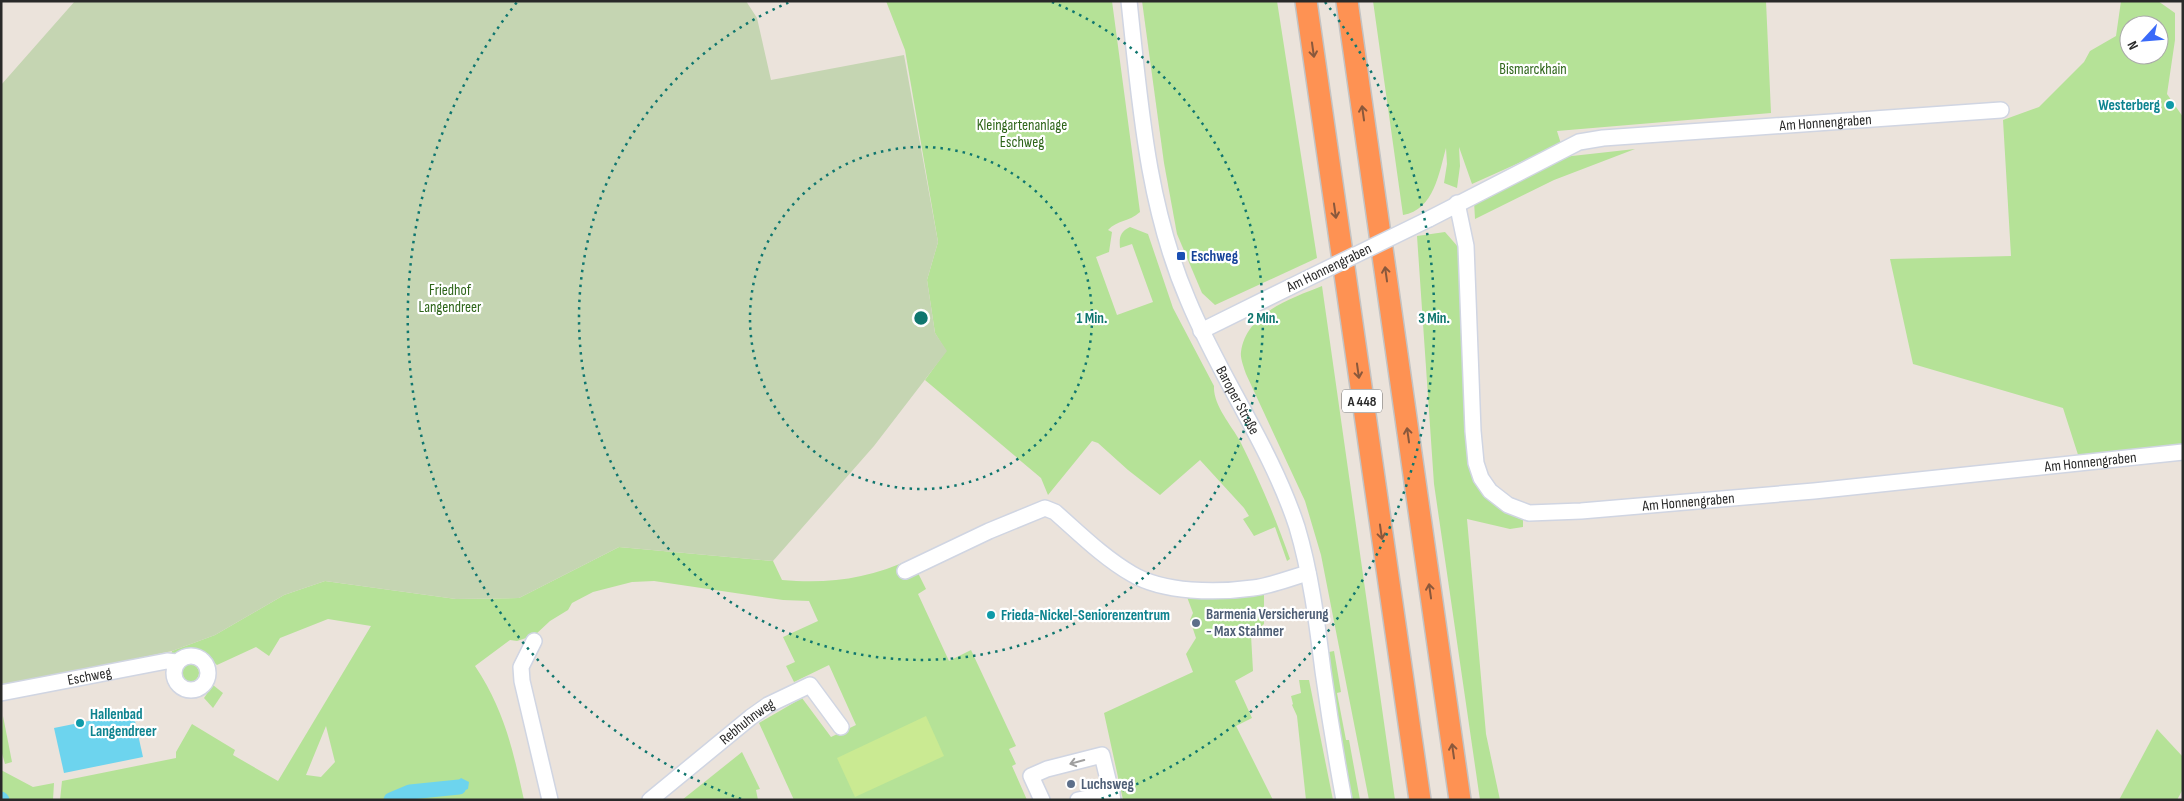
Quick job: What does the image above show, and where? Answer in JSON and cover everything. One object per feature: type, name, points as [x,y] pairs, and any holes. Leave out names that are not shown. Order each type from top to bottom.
[{"type":"highway","name":"A 448","points":[[1306,1],[1420,800]]},
{"type":"highway","name":"A 448","points":[[1348,1],[1460,800]]},
{"type":"highway","points":[[1351,26],[1352,1]]},
{"type":"street","name":"Baroper Straße","points":[[1129,1],[1143,132],[1159,216],[1174,265],[1202,331],[1257,434],[1296,525],[1308,573],[1344,800]]},
{"type":"street","name":"Am Honnengraben","points":[[1202,331],[1579,142],[1603,138],[2001,110]]},
{"type":"street","name":"Am Honnengraben","points":[[1457,203],[1466,246],[1473,431],[1476,463],[1481,478],[1490,491],[1508,505],[1529,513],[1581,511],[1814,492],[2183,452]]},
{"type":"street","points":[[905,571],[1007,522],[1045,508],[1055,512],[1122,567],[1145,580],[1188,589],[1223,590],[1254,588],[1308,573]]},
{"type":"street","points":[[534,641],[521,667],[522,681],[550,800]]},
{"type":"street","name":"Eschweg","points":[[1,693],[167,661],[177,662],[183,658],[194,656],[206,664],[208,674],[204,684],[194,690],[186,689],[178,684],[174,674],[177,662]]},
{"type":"street","name":"Rebhuhnweg","points":[[650,800],[750,717],[768,705],[810,685],[841,727]]},
{"type":"street","points":[[1042,800],[1031,776],[1047,769],[1102,755],[1112,796],[1078,800]]},
{"type":"green space","name":"Friedhof Langendreer","points":[[75,1],[746,1],[757,18],[771,80],[904,55],[938,242],[927,280],[935,333],[947,351],[874,446],[773,561],[619,547],[519,598],[456,599],[325,581],[284,595],[215,635],[172,651],[1,687],[1,85]]},
{"type":"green space","name":"Kleingartenanlage Eschweg","points":[[886,1],[1112,1],[1140,212],[1132,218],[1115,224],[1108,230],[1112,232],[1109,252],[1096,257],[1117,315],[1153,302],[1132,244],[1120,248],[1121,235],[1130,227],[1148,234],[1173,308],[1214,386],[1214,393],[1219,408],[1240,441],[1254,470],[1290,559],[1287,561],[1275,527],[1254,536],[1243,519],[1249,516],[1244,508],[1200,460],[1160,495],[1098,443],[1092,441],[1048,495],[1041,478],[925,380],[946,351],[935,333],[927,280],[938,242],[905,50]]},
{"type":"green space","points":[[1142,1],[1277,1],[1317,258],[1215,305],[1202,293],[1177,234],[1164,163]]},
{"type":"green space","name":"Bismarckhain","points":[[1373,1],[1766,1],[1771,113],[1557,131],[1561,144],[1472,184],[1459,147],[1460,166],[1457,188],[1444,183],[1447,164],[1446,148],[1434,189],[1422,206],[1413,212],[1403,215]]},
{"type":"green space","points":[[2121,1],[2158,1],[2175,13],[2175,40],[2167,94],[2183,117],[2183,447],[2080,461],[2063,408],[1913,364],[1890,259],[2011,256],[2003,120],[2039,107],[2084,62],[2090,51],[2116,36],[2119,15]]},
{"type":"green space","points":[[1635,149],[1554,180],[1475,219],[1474,201],[1563,157]]},
{"type":"green space","points":[[1445,232],[1459,248],[1468,458],[1471,469],[1481,488],[1494,504],[1523,520],[1523,527],[1510,529],[1467,519],[1486,734],[1500,800],[1480,800],[1434,484],[1417,236]]},
{"type":"green space","points":[[1322,286],[1395,800],[1369,800],[1321,555],[1305,501],[1246,374],[1241,357],[1245,338],[1261,317],[1285,302]]},
{"type":"green space","points":[[619,547],[773,561],[782,580],[799,581],[832,580],[864,575],[911,559],[926,589],[918,594],[949,661],[971,650],[1016,746],[1009,749],[1016,764],[1012,766],[1027,800],[794,800],[759,723],[802,698],[831,737],[856,725],[829,665],[794,682],[786,666],[795,662],[783,637],[818,621],[809,601],[783,600],[654,581],[632,582],[593,592],[572,603],[568,610],[550,621],[535,635],[517,641],[510,640],[475,666],[493,698],[506,730],[524,800],[60,800],[62,781],[176,758],[176,752],[192,724],[235,750],[233,755],[278,781],[371,626],[328,619],[280,638],[269,656],[256,647],[217,665],[200,651],[171,655],[172,651],[215,635],[284,595],[325,581],[456,599],[519,598]],"holes":[[[326,726],[335,762],[321,777],[306,775]]]},
{"type":"green space","points":[[1264,590],[1264,624],[1251,635],[1253,671],[1235,681],[1252,718],[1236,726],[1273,800],[1123,800],[1104,713],[1193,672],[1186,654],[1196,638],[1190,620],[1193,613],[1187,597],[1188,592]]},
{"type":"green space","points":[[1334,651],[1341,692],[1337,693],[1346,740],[1349,740],[1360,800],[1350,800],[1333,693],[1329,652]]},
{"type":"green space","points":[[190,664],[196,667],[199,673],[196,679],[190,682],[184,679],[181,673],[184,667]]},
{"type":"green space","points":[[1299,680],[1309,680],[1333,800],[1306,800],[1297,716],[1292,705],[1291,696],[1301,693]]},
{"type":"green space","points":[[213,685],[223,693],[213,708],[204,698]]},
{"type":"green space","points":[[3,716],[12,762],[5,764],[1,750]]},
{"type":"green space","points":[[926,716],[944,756],[855,797],[837,758]]},
{"type":"green space","points":[[2157,729],[2183,757],[2183,789],[2177,800],[2119,800]]},
{"type":"green space","points":[[742,752],[760,789],[756,790],[758,800],[682,800]]},
{"type":"green space","points":[[1,770],[33,787],[54,783],[53,800],[1,800]]},
{"type":"water","points":[[133,712],[143,757],[64,773],[54,728]]},
{"type":"water","points":[[461,778],[469,782],[468,789],[459,792],[447,790]]},
{"type":"waterway","points":[[391,800],[410,792],[459,787]]},
{"type":"place","name":"Westerberg","points":[[2170,105]]},
{"type":"place","name":"Eschweg","points":[[1181,256]]},
{"type":"place","name":"Frieda-Nickel-Seniorenzentrum","points":[[991,615]]},
{"type":"place","name":"Barmenia Versicherung - Max Stahmer","points":[[1196,623]]},
{"type":"place","name":"Hallenbad Langendreer","points":[[80,723]]},
{"type":"place","name":"Luchsweg","points":[[1071,784]]}]
